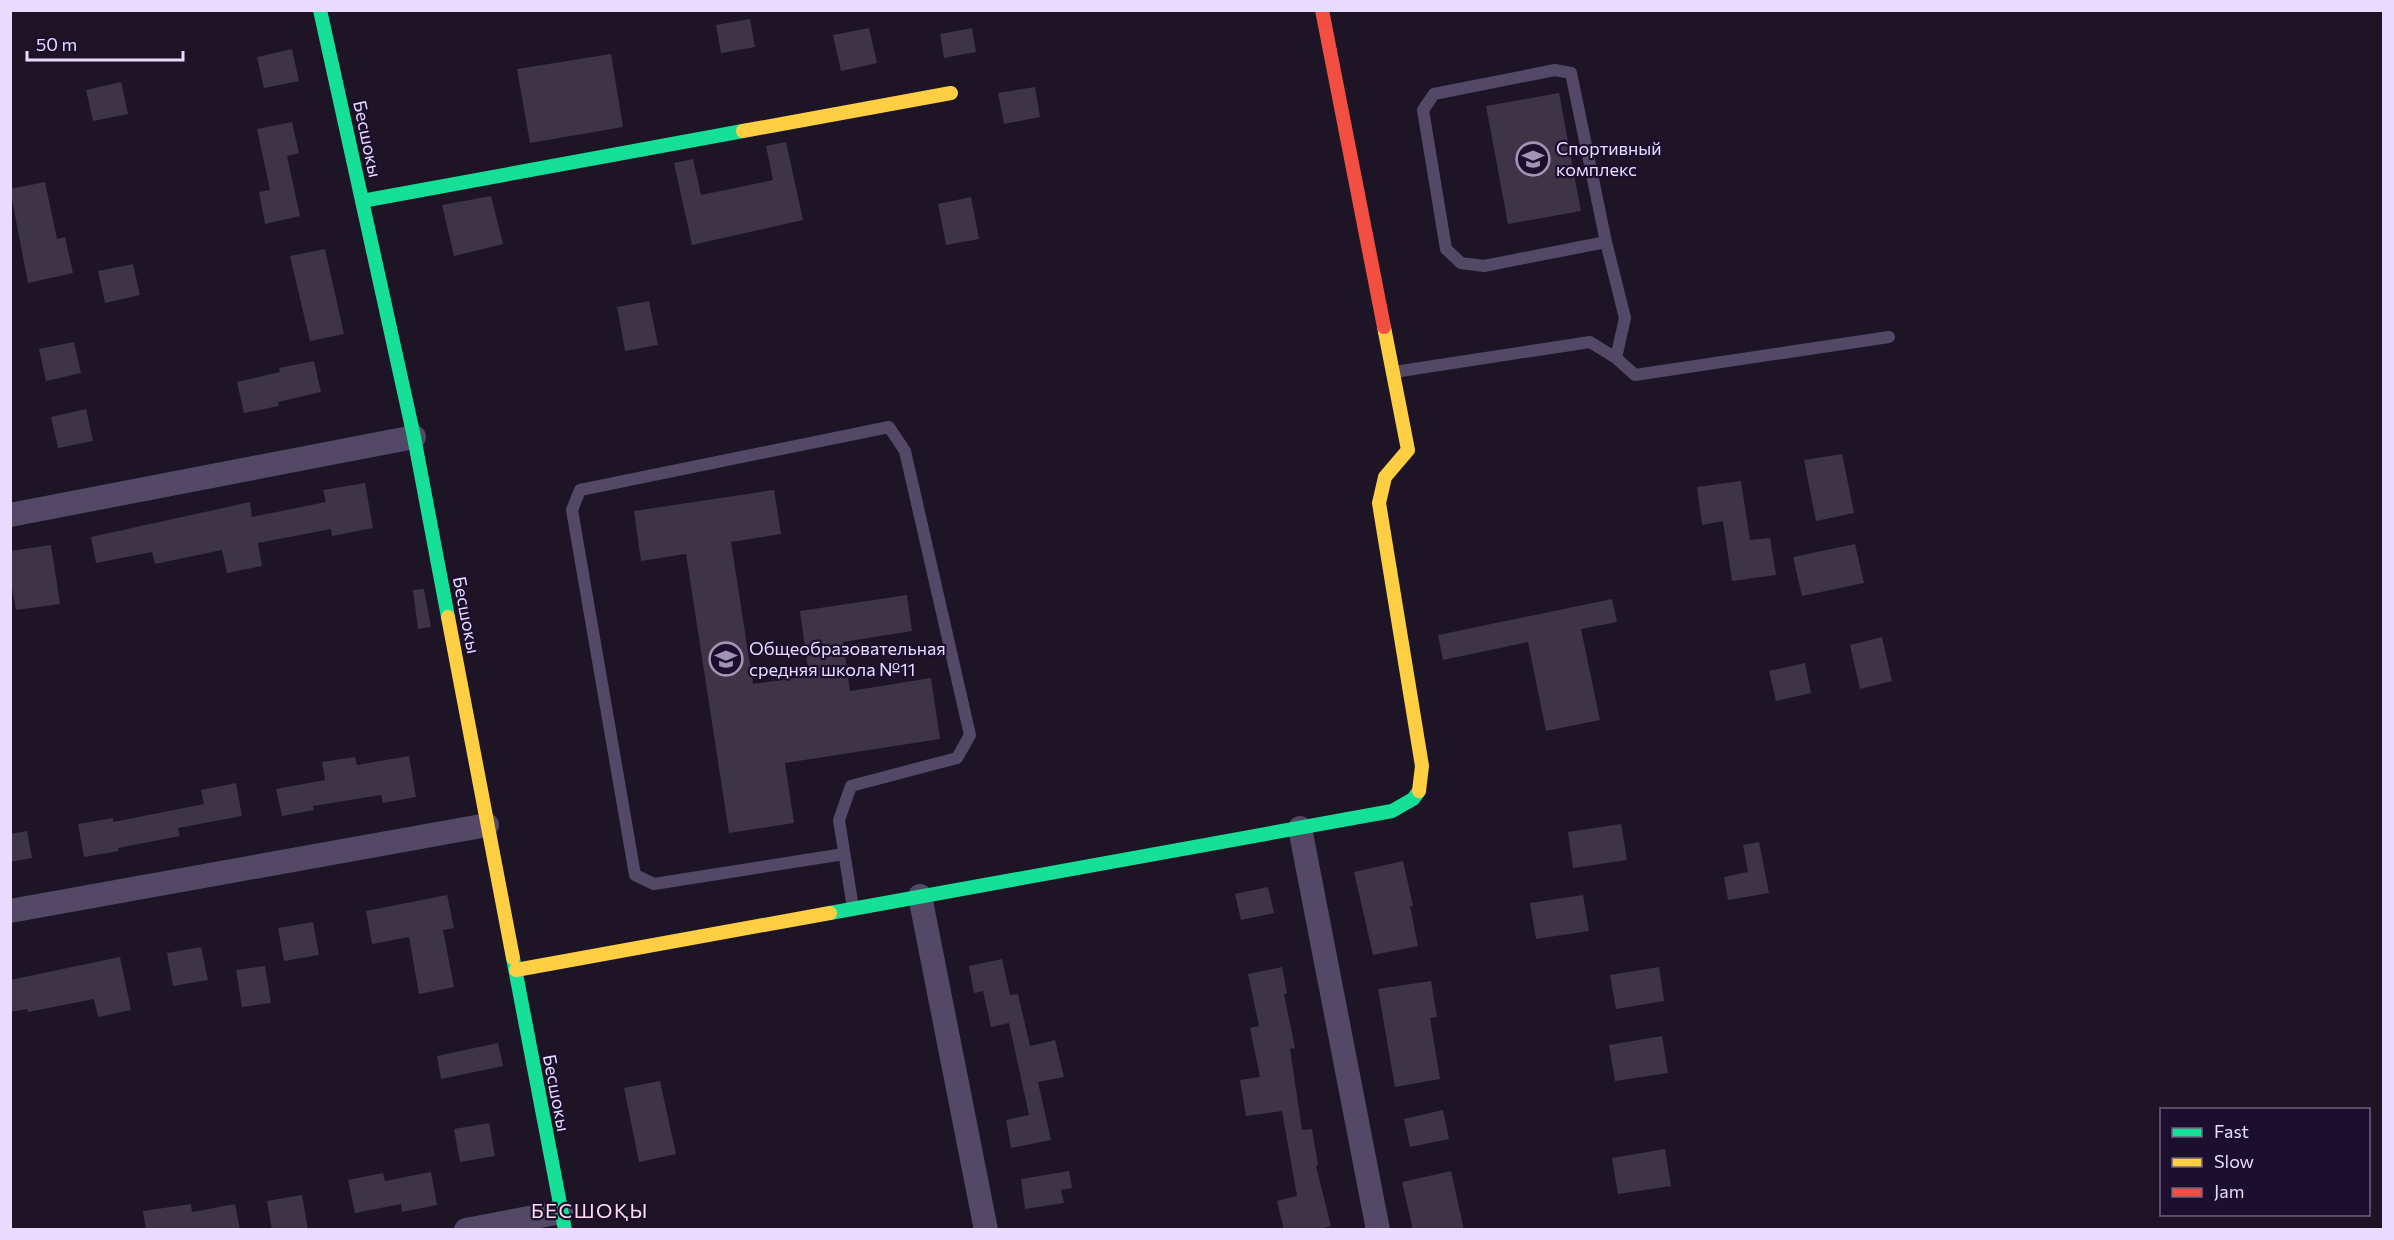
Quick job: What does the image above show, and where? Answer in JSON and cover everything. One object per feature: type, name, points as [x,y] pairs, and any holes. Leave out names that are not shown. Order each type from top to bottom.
[{"type":"street","name":"Бесшокы","points":[[320,10],[414,437],[563,1221]]},
{"type":"street","points":[[516,970],[1392,811],[1413,801],[1422,787],[1422,766],[1379,503],[1385,477],[1408,450],[1322,10]]},
{"type":"street","points":[[362,201],[951,93]]},
{"type":"street","points":[[10,515],[414,437]]},
{"type":"street","points":[[10,911],[487,825]]},
{"type":"street","points":[[1300,828],[1378,1230]]},
{"type":"street","points":[[920,896],[986,1230]]},
{"type":"street","points":[[466,1230],[563,1221]]},
{"type":"lane","points":[[1606,242],[1484,266],[1461,263],[1446,249],[1423,110],[1434,94],[1555,70],[1571,74],[1606,242],[1625,318],[1616,358]]},
{"type":"lane","points":[[1393,372],[1590,342],[1616,358],[1635,375],[1889,337]]},
{"type":"lane","points":[[844,854],[654,884],[635,874],[572,510],[580,490],[889,427],[905,451],[970,735],[957,758],[851,786],[839,820],[853,909]]},
{"type":"building","points":[[750,19],[755,47],[721,53],[716,25]]},
{"type":"building","points":[[869,28],[877,63],[841,71],[833,35]]},
{"type":"building","points":[[972,28],[976,52],[944,58],[940,34]]},
{"type":"building","points":[[292,49],[299,81],[264,88],[257,57]]},
{"type":"building","points":[[611,54],[623,127],[530,143],[517,69]]},
{"type":"building","points":[[121,82],[128,114],[93,121],[86,90]]},
{"type":"building","points":[[1035,87],[1040,117],[1004,124],[998,93]]},
{"type":"building","name":"Спортивный комплекс","points":[[1559,93],[1581,211],[1508,224],[1486,106]]},
{"type":"building","points":[[292,122],[299,153],[287,156],[300,216],[265,224],[259,192],[270,190],[257,129]]},
{"type":"building","points":[[786,142],[803,220],[692,245],[674,163],[693,159],[701,195],[773,180],[766,146]]},
{"type":"building","points":[[45,182],[57,239],[65,237],[73,273],[28,283],[10,189]]},
{"type":"building","points":[[491,196],[503,244],[454,256],[442,205]]},
{"type":"building","points":[[971,197],[979,239],[946,245],[938,204]]},
{"type":"building","points":[[325,249],[344,334],[310,341],[290,256]]},
{"type":"building","points":[[133,264],[140,295],[105,303],[98,271]]},
{"type":"building","points":[[649,301],[658,345],[625,351],[617,307]]},
{"type":"building","points":[[74,342],[81,373],[46,381],[39,349]]},
{"type":"building","points":[[314,361],[321,392],[278,402],[279,406],[244,413],[237,382],[280,372],[279,368]]},
{"type":"building","points":[[86,409],[93,441],[58,448],[51,417]]},
{"type":"building","points":[[1842,454],[1854,513],[1816,521],[1804,460]]},
{"type":"building","points":[[1741,481],[1750,540],[1770,538],[1776,575],[1732,581],[1723,521],[1702,525],[1697,487]]},
{"type":"building","points":[[365,483],[373,528],[332,536],[331,529],[258,543],[262,566],[227,573],[222,550],[155,564],[152,552],[96,563],[91,537],[250,502],[252,517],[326,502],[323,490]]},
{"type":"building","name":"Общеобразовательная средняя школа №11","points":[[774,490],[781,534],[731,542],[753,684],[809,676],[800,611],[907,595],[912,631],[843,642],[850,691],[931,678],[940,739],[785,763],[794,823],[729,833],[686,554],[641,561],[634,511]]},
{"type":"building","points":[[1855,544],[1864,583],[1802,596],[1793,557]]},
{"type":"building","points":[[51,545],[60,604],[16,610],[10,577],[10,551]]},
{"type":"building","points":[[424,589],[431,627],[418,629],[413,590]]},
{"type":"building","points":[[1612,599],[1617,622],[1581,629],[1600,720],[1546,731],[1528,642],[1443,660],[1438,635]]},
{"type":"building","points":[[1882,637],[1892,681],[1860,689],[1850,645]]},
{"type":"building","points":[[1805,663],[1811,693],[1776,701],[1769,671]]},
{"type":"building","points":[[409,756],[416,797],[383,803],[381,795],[313,806],[314,810],[282,816],[276,789],[325,780],[322,762],[355,757],[357,765]]},
{"type":"building","points":[[236,783],[242,816],[178,828],[180,836],[84,857],[78,824],[113,818],[113,822],[204,804],[201,790]]},
{"type":"building","points":[[1621,824],[1627,860],[1573,868],[1568,832]]},
{"type":"building","points":[[27,831],[32,858],[10,862],[10,834]]},
{"type":"building","points":[[1759,842],[1769,893],[1728,900],[1724,877],[1748,872],[1743,845]]},
{"type":"building","points":[[1403,861],[1413,906],[1410,906],[1418,946],[1373,955],[1354,872]]},
{"type":"building","points":[[1268,887],[1274,913],[1241,920],[1235,894]]},
{"type":"building","points":[[447,895],[454,928],[443,930],[454,987],[419,994],[409,937],[372,944],[366,911]]},
{"type":"building","points":[[1583,895],[1589,931],[1536,939],[1530,903]]},
{"type":"building","points":[[313,922],[319,955],[284,961],[278,928]]},
{"type":"building","points":[[201,947],[208,980],[173,986],[167,953]]},
{"type":"building","points":[[120,957],[131,1010],[98,1017],[94,999],[28,1012],[27,1009],[10,1012],[10,980]]},
{"type":"building","points":[[1002,959],[1010,995],[1018,994],[1030,1046],[1055,1040],[1064,1077],[1038,1082],[1051,1140],[1011,1148],[1006,1120],[1029,1115],[1009,1023],[991,1027],[983,991],[974,993],[969,966]]},
{"type":"building","points":[[265,966],[271,1003],[242,1007],[236,970]]},
{"type":"building","points":[[1282,967],[1287,993],[1284,994],[1295,1048],[1290,1049],[1302,1130],[1312,1129],[1318,1165],[1316,1166],[1331,1226],[1317,1230],[1284,1230],[1277,1201],[1297,1196],[1282,1111],[1246,1116],[1240,1080],[1260,1077],[1250,1028],[1259,1026],[1248,974]]},
{"type":"building","points":[[1659,967],[1664,1001],[1616,1009],[1610,975]]},
{"type":"building","points":[[1431,981],[1437,1017],[1430,1018],[1440,1079],[1395,1087],[1378,989]]},
{"type":"building","points":[[1662,1036],[1668,1073],[1615,1081],[1609,1045]]},
{"type":"building","points":[[498,1043],[503,1066],[441,1079],[437,1056]]},
{"type":"building","points":[[660,1081],[676,1154],[639,1162],[624,1088]]},
{"type":"building","points":[[1443,1110],[1449,1139],[1410,1147],[1404,1119]]},
{"type":"building","points":[[489,1123],[495,1156],[460,1162],[454,1129]]},
{"type":"building","points":[[1665,1149],[1671,1186],[1618,1194],[1612,1158]]},
{"type":"building","points":[[1069,1171],[1072,1188],[1061,1190],[1064,1203],[1025,1209],[1021,1179]]},
{"type":"building","points":[[1451,1171],[1464,1230],[1413,1230],[1402,1182]]},
{"type":"building","points":[[431,1172],[437,1205],[402,1212],[401,1204],[355,1213],[348,1180],[383,1173],[385,1181]]},
{"type":"building","points":[[302,1195],[308,1230],[272,1230],[267,1201]]},
{"type":"building","points":[[191,1204],[192,1212],[235,1204],[240,1230],[146,1230],[143,1211]]},
{"type":"traffic: fast","points":[[320,10],[414,437],[448,617]]},
{"type":"traffic: fast","points":[[362,201],[743,131]]},
{"type":"traffic: fast","points":[[830,913],[1392,811],[1413,799],[1419,791]]},
{"type":"traffic: fast","points":[[513,958],[565,1230]]},
{"type":"traffic: slow","points":[[743,131],[951,93]]},
{"type":"traffic: slow","points":[[1384,327],[1408,450],[1385,477],[1379,503],[1422,766],[1419,791]]},
{"type":"traffic: slow","points":[[448,617],[513,958]]},
{"type":"traffic: slow","points":[[516,970],[830,913]]},
{"type":"traffic: jam","points":[[1322,10],[1384,327]]},
{"type":"place","name":"Спортивный комплекс","points":[[1533,159]]},
{"type":"place","name":"Общеобразовательная средняя школа №11","points":[[726,659]]},
{"type":"district","name":"БЕСШОҚЫ","points":[[590,1211]]}]
